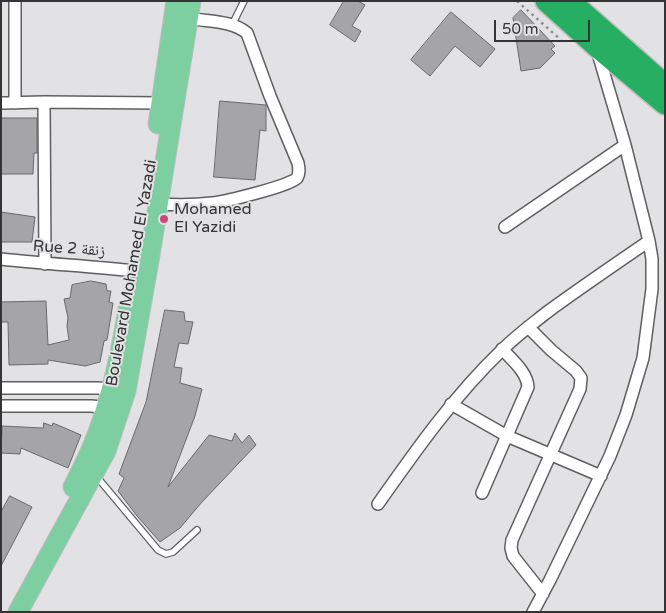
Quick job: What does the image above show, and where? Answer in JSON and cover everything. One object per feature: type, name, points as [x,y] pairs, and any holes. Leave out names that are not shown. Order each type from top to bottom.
[{"type":"highway","points":[[546,1],[665,104]]},
{"type":"highway","points":[[582,5],[665,85]]},
{"type":"main road","name":"Boulevard Mohamed El Yazadi","points":[[119,390],[134,271],[138,258],[176,1]]},
{"type":"main road","name":"Boulevard Mohamed El Yazadi","points":[[18,612],[106,451],[113,408],[148,270],[190,9]]},
{"type":"main road","name":"Boulevard Mohamed El Yazadi","points":[[6,612],[60,514],[113,408]]},
{"type":"street","points":[[15,1],[15,103]]},
{"type":"street","points":[[158,204],[203,204],[224,201],[279,187],[294,181],[299,170],[298,163],[270,96],[247,33],[241,28],[190,9]]},
{"type":"street","points":[[533,612],[601,476],[626,415],[643,358],[652,289],[652,259],[649,241],[625,145],[596,46]]},
{"type":"street","points":[[44,102],[45,264]]},
{"type":"street","points":[[1,103],[162,103]]},
{"type":"street","points":[[505,227],[625,145]]},
{"type":"street","points":[[378,504],[418,446],[451,404],[502,349],[581,287],[649,241]]},
{"type":"street","name":"Rue 2 زنقة","points":[[1,259],[134,271]]},
{"type":"street","points":[[528,328],[582,378],[580,389],[512,540],[513,556],[543,594]]},
{"type":"street","points":[[482,493],[528,390],[524,374],[502,349]]},
{"type":"street","points":[[1,388],[119,390]]},
{"type":"street","points":[[451,404],[507,436],[601,476]]},
{"type":"street","points":[[1,406],[113,408]]},
{"type":"lane","points":[[232,25],[244,1]]},
{"type":"lane","points":[[94,473],[158,550],[166,554],[173,552],[197,530]]},
{"type":"building","points":[[344,1],[358,1],[365,5],[352,26],[361,31],[355,42],[330,25]]},
{"type":"building","points":[[521,10],[555,46],[551,49],[555,53],[540,68],[521,71],[513,18]]},
{"type":"building","points":[[451,12],[495,49],[480,67],[455,46],[430,76],[411,60]]},
{"type":"building","points":[[220,101],[266,105],[266,131],[260,130],[255,180],[214,177]]},
{"type":"building","points":[[1,118],[37,118],[37,153],[34,153],[33,174],[1,174]]},
{"type":"building","points":[[1,212],[35,217],[32,242],[1,242]]},
{"type":"building","points":[[91,281],[106,284],[107,291],[111,291],[109,302],[113,303],[107,340],[104,341],[100,362],[85,366],[48,360],[48,364],[9,365],[8,322],[1,322],[1,302],[46,301],[48,345],[69,340],[68,318],[64,299],[70,298],[72,285]]},
{"type":"building","points":[[165,310],[184,312],[185,321],[193,322],[188,344],[179,343],[174,367],[182,368],[180,383],[202,389],[195,416],[168,487],[209,435],[232,441],[235,433],[242,443],[249,435],[256,445],[180,528],[160,542],[118,491],[124,478],[119,474],[146,402]]},
{"type":"building","points":[[44,423],[52,426],[53,423],[81,435],[68,468],[21,448],[20,454],[1,453],[2,426],[43,428]]},
{"type":"building","points":[[10,496],[32,507],[1,566],[1,512]]},
{"type":"place","name":"Mohamed El Yazidi","points":[[164,219]]}]
